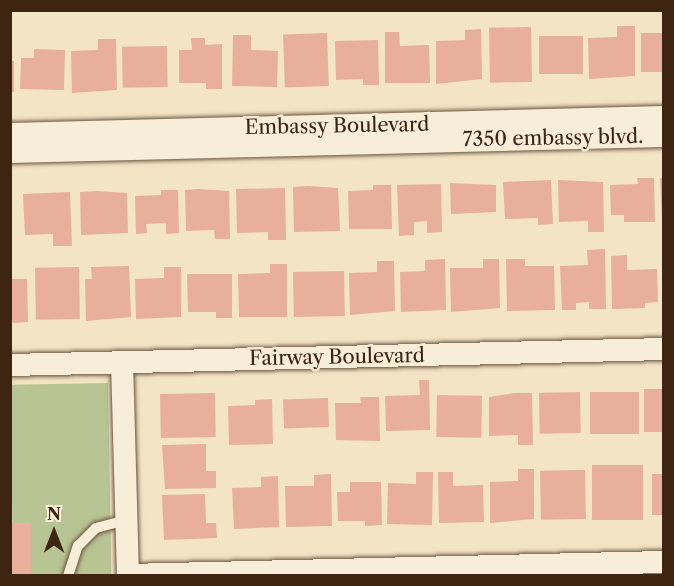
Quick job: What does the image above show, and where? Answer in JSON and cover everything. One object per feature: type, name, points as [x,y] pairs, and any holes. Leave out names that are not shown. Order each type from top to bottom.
[{"type":"street","name":"Embassy Boulevard","points":[[10,134],[663,117]]},
{"type":"street","name":"7350 embassy blvd.","points":[[10,152],[663,136]]},
{"type":"street","name":"Fairway Boulevard","points":[[10,365],[663,349]]},
{"type":"street","points":[[122,362],[128,575],[663,562]]},
{"type":"lane","points":[[68,576],[78,546],[96,528],[126,520]]},
{"type":"green space","points":[[108,383],[111,575],[13,576],[10,385]]},
{"type":"building","points":[[617,26],[635,26],[635,76],[589,79],[588,38],[617,37]]},
{"type":"building","points":[[531,27],[532,82],[490,83],[489,28]]},
{"type":"building","points":[[481,29],[482,79],[436,84],[436,41],[465,40],[465,30]]},
{"type":"building","points":[[385,32],[399,32],[400,46],[429,45],[430,83],[385,83]]},
{"type":"building","points":[[327,33],[329,86],[285,88],[283,35]]},
{"type":"building","points":[[641,33],[664,33],[664,72],[641,72]]},
{"type":"building","points":[[233,35],[251,35],[251,50],[278,51],[277,87],[232,86]]},
{"type":"building","points":[[539,36],[583,36],[583,74],[539,74]]},
{"type":"building","points":[[191,38],[205,38],[205,45],[222,44],[222,89],[206,89],[206,83],[179,83],[179,50],[192,50]]},
{"type":"building","points":[[98,39],[116,39],[117,90],[72,93],[71,51],[98,50]]},
{"type":"building","points":[[378,40],[379,85],[363,85],[363,79],[336,80],[335,41]]},
{"type":"building","points":[[167,46],[168,87],[123,88],[122,47]]},
{"type":"building","points":[[34,49],[65,50],[64,90],[20,89],[21,58],[34,58]]},
{"type":"building","points":[[10,61],[14,61],[14,92],[10,92]]},
{"type":"building","points":[[637,178],[654,178],[655,222],[624,222],[624,215],[611,215],[610,185],[638,184]]},
{"type":"building","points":[[660,178],[664,178],[664,220],[662,220]]},
{"type":"building","points":[[551,180],[553,224],[538,225],[538,218],[505,219],[503,182]]},
{"type":"building","points":[[558,180],[603,182],[604,232],[588,232],[588,221],[559,222]]},
{"type":"building","points":[[450,183],[496,185],[496,212],[451,214]]},
{"type":"building","points":[[441,184],[442,232],[427,233],[427,221],[414,222],[414,235],[399,236],[397,185]]},
{"type":"building","points":[[373,185],[391,185],[392,229],[349,229],[348,191],[373,190]]},
{"type":"building","points":[[293,187],[338,188],[340,231],[294,232]]},
{"type":"building","points":[[285,188],[286,240],[268,240],[268,232],[237,233],[236,189]]},
{"type":"building","points":[[161,190],[178,190],[179,233],[166,234],[166,223],[146,224],[147,233],[136,234],[135,196],[161,195]]},
{"type":"building","points":[[185,190],[229,191],[230,239],[215,239],[214,230],[186,231]]},
{"type":"building","points":[[70,192],[72,246],[53,246],[53,234],[25,235],[23,194]]},
{"type":"building","points":[[80,192],[127,193],[128,233],[81,235]]},
{"type":"building","points":[[605,249],[606,309],[589,309],[589,302],[576,303],[576,310],[562,310],[560,266],[588,265],[587,250]]},
{"type":"building","points":[[627,255],[627,270],[657,269],[658,302],[645,303],[645,308],[612,309],[611,256]]},
{"type":"building","points":[[445,259],[446,310],[401,312],[400,272],[425,271],[425,260]]},
{"type":"building","points":[[483,259],[499,259],[500,308],[451,312],[450,268],[483,268]]},
{"type":"building","points":[[506,259],[525,259],[525,266],[554,266],[555,310],[507,311]]},
{"type":"building","points":[[377,261],[394,261],[395,311],[350,315],[349,273],[377,272]]},
{"type":"building","points":[[270,264],[287,264],[287,317],[239,317],[238,274],[270,273]]},
{"type":"building","points":[[129,266],[131,317],[86,321],[85,279],[92,279],[91,267]]},
{"type":"building","points":[[79,267],[80,319],[36,320],[35,268]]},
{"type":"building","points":[[164,267],[181,267],[181,317],[136,319],[135,279],[164,278]]},
{"type":"building","points":[[344,271],[345,316],[294,317],[293,272]]},
{"type":"building","points":[[187,274],[232,274],[232,318],[216,318],[216,312],[188,312]]},
{"type":"building","points":[[10,279],[27,279],[28,322],[13,323],[10,317]]},
{"type":"building","points":[[419,380],[429,380],[430,430],[386,431],[385,396],[420,395]]},
{"type":"building","points":[[644,389],[664,389],[664,432],[644,432]]},
{"type":"building","points":[[580,392],[581,433],[540,434],[539,393]]},
{"type":"building","points":[[590,392],[639,392],[639,434],[590,434]]},
{"type":"building","points":[[215,393],[216,437],[161,438],[160,394]]},
{"type":"building","points":[[532,393],[533,445],[518,445],[518,435],[489,436],[489,397]]},
{"type":"building","points":[[437,395],[482,396],[481,438],[436,437]]},
{"type":"building","points":[[360,397],[379,397],[380,441],[336,440],[335,403],[361,403]]},
{"type":"building","points":[[328,398],[329,427],[284,429],[283,400]]},
{"type":"building","points":[[272,399],[273,444],[229,445],[228,406],[255,405],[255,400]]},
{"type":"building","points":[[206,444],[206,471],[216,471],[216,488],[165,489],[162,445]]},
{"type":"building","points":[[592,465],[643,465],[643,520],[592,520]]},
{"type":"building","points":[[518,469],[534,469],[534,519],[490,523],[490,482],[518,481]]},
{"type":"building","points":[[585,470],[586,519],[541,520],[540,471]]},
{"type":"building","points":[[416,472],[433,472],[432,525],[387,524],[388,483],[416,484]]},
{"type":"building","points":[[438,472],[453,472],[453,486],[483,485],[484,522],[439,523]]},
{"type":"building","points":[[331,474],[332,526],[286,527],[285,486],[314,486],[314,475]]},
{"type":"building","points":[[652,474],[664,474],[664,515],[652,515]]},
{"type":"building","points":[[278,476],[279,527],[234,529],[232,488],[261,487],[261,477]]},
{"type":"building","points":[[350,482],[381,482],[382,525],[365,526],[365,521],[338,521],[337,492],[350,492]]},
{"type":"building","points":[[205,494],[206,523],[216,523],[217,538],[164,540],[162,495]]},
{"type":"building","points":[[10,523],[31,523],[31,576],[10,576]]}]
